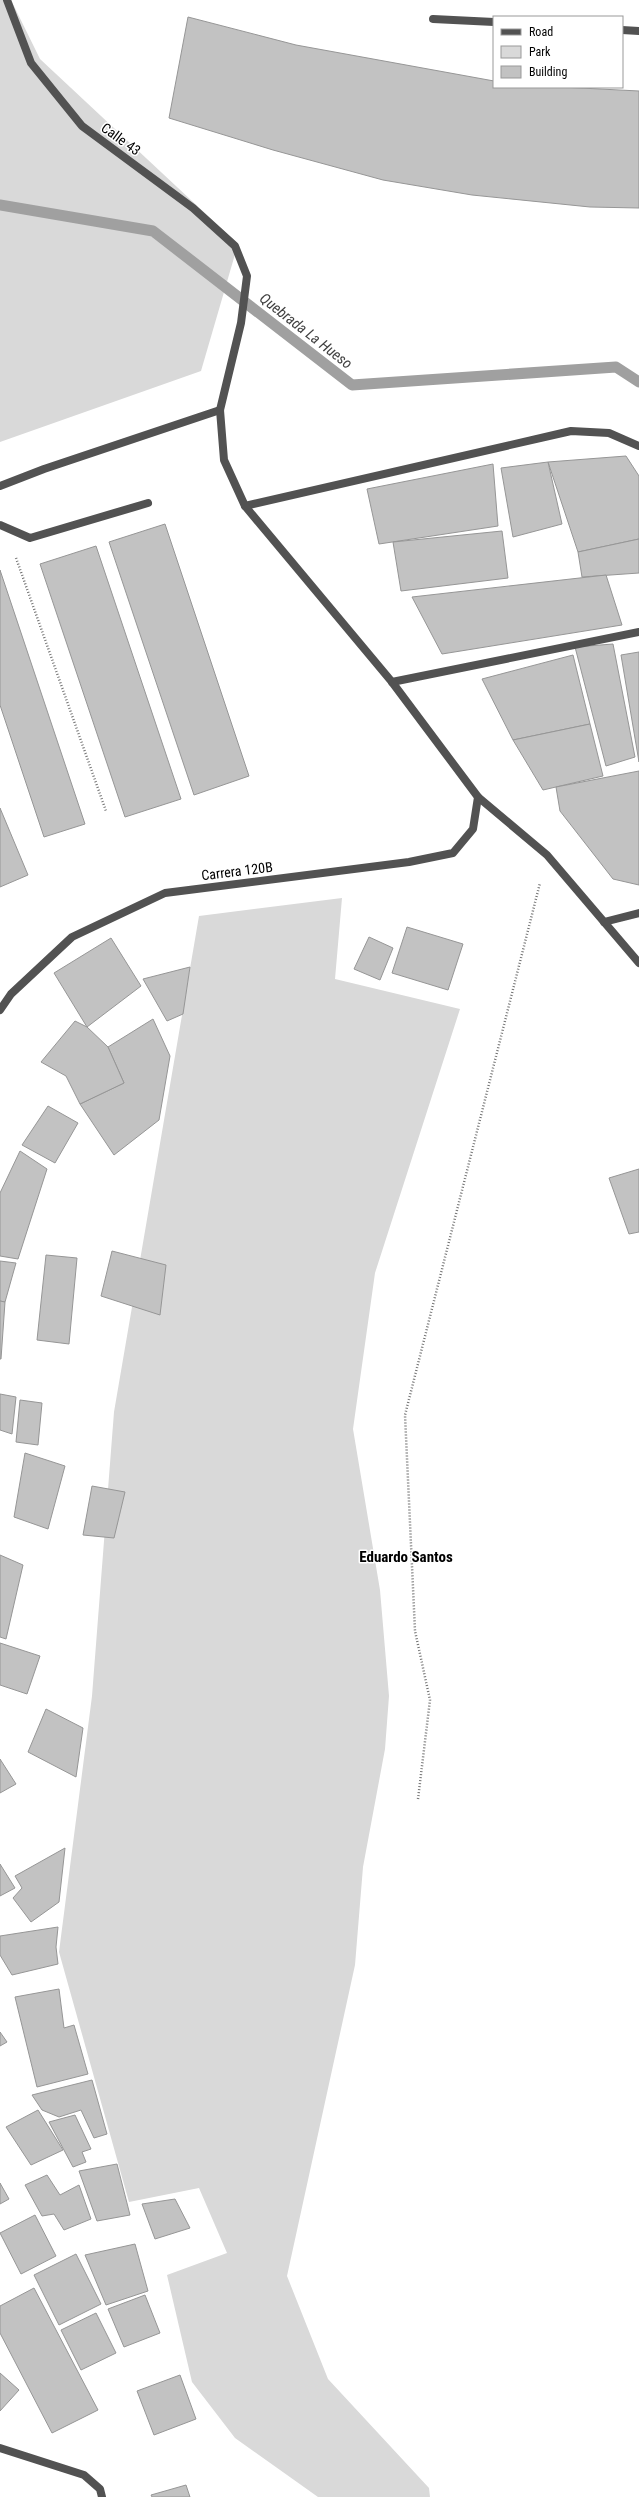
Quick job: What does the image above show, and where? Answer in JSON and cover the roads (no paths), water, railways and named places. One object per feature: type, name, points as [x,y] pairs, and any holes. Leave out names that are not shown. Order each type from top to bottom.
[{"type":"street","name":"Calle 43","points":[[8,0],[31,63],[82,126],[193,208],[235,246],[247,276],[241,323],[220,410]]},
{"type":"street","points":[[433,19],[493,22]]},
{"type":"street","points":[[623,30],[639,31]]},
{"type":"street","points":[[0,486],[44,469],[220,410],[224,460],[245,506],[392,682],[478,797],[547,855],[639,963]]},
{"type":"street","points":[[245,506],[571,431],[609,433],[639,446]]},
{"type":"street","points":[[2,526],[30,538],[148,503]]},
{"type":"street","points":[[392,682],[639,632]]},
{"type":"street","name":"Carrera 120B","points":[[0,1010],[11,994],[72,937],[165,893],[409,862],[453,853],[473,829],[478,797]]},
{"type":"street","points":[[604,922],[639,913]]},
{"type":"street","points":[[0,2448],[84,2475],[100,2489],[102,2497]]},
{"type":"waterway","name":"Quebrada La Hueso","points":[[0,205],[153,231],[352,385],[616,367],[639,382]]},
{"type":"district","name":"Eduardo Santos","points":[[406,1557]]}]
